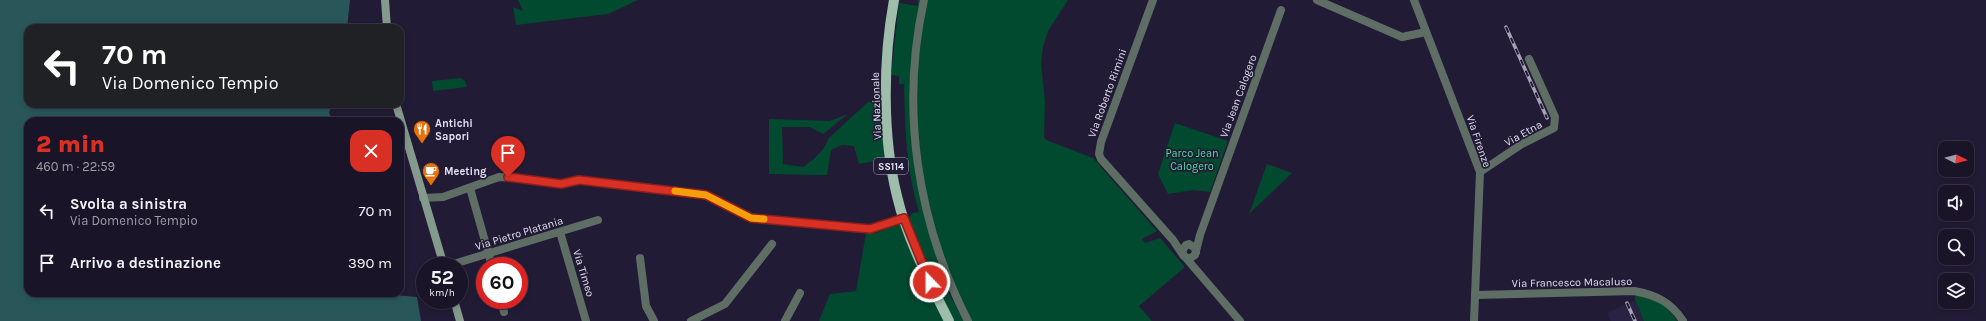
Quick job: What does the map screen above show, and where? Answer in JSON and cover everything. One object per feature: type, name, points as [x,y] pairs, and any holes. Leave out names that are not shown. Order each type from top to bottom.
[{"type":"main road","points":[[385,0],[387,24]]},
{"type":"main road","name":"Via Nazionale","points":[[894,0],[888,40],[886,97],[892,170],[904,218],[930,282],[949,321]]},
{"type":"main road","points":[[404,132],[424,202],[442,257]]},
{"type":"main road","points":[[457,309],[460,321]]},
{"type":"street","points":[[924,0],[914,66],[913,120],[916,153],[924,199],[938,252],[955,296],[968,321]]},
{"type":"street","name":"Via Roberto Rimini","points":[[1153,0],[1101,142],[1099,154],[1101,159],[1173,240]]},
{"type":"street","points":[[1317,0],[1402,36],[1426,32]]},
{"type":"street","name":"Via Firenze","points":[[1414,0],[1480,172],[1474,321]]},
{"type":"street","name":"Via Jean Calogero","points":[[1196,253],[1200,235],[1281,10]]},
{"type":"street","name":"Via Etna","points":[[1480,172],[1522,144],[1554,128],[1555,118],[1529,59]]},
{"type":"street","points":[[424,202],[470,188],[499,177],[561,184],[579,180],[706,195],[751,218],[870,229],[904,218]]},
{"type":"street","points":[[470,188],[489,257]]},
{"type":"street","name":"Via Pietro Platania","points":[[468,260],[598,220]]},
{"type":"street","name":"Via Timeo","points":[[560,232],[586,321]]},
{"type":"street","points":[[1184,256],[1183,248],[1200,235]]},
{"type":"street","points":[[1173,240],[1195,248],[1199,272]]},
{"type":"street","points":[[1173,240],[1184,256],[1240,321]]},
{"type":"street","points":[[691,321],[725,304],[772,244]]},
{"type":"street","points":[[1184,256],[1189,259],[1196,253]]},
{"type":"street","points":[[640,258],[646,306],[654,321]]},
{"type":"street","name":"Via Francesco Macaluso","points":[[1475,295],[1634,291],[1651,294],[1662,299],[1675,309],[1683,321]]},
{"type":"street","points":[[785,321],[800,293]]},
{"type":"shaded area","points":[[0,0],[350,0],[347,24],[24,24],[24,108],[332,108],[329,112],[331,117],[24,117],[24,297],[404,296],[416,297],[416,309],[419,309],[421,321],[0,321]]},
{"type":"shaded area","points":[[1635,300],[1644,321],[1611,321],[1607,313]]},
{"type":"green space","points":[[518,0],[638,0],[608,14],[516,25],[513,7],[523,11]]},
{"type":"green space","points":[[918,0],[921,0],[911,113],[938,266],[942,281],[964,321],[954,321],[943,301],[909,218],[912,213],[919,212],[911,180],[909,164],[904,84],[899,84],[899,76],[891,75],[899,3],[918,6]]},
{"type":"green space","points":[[926,0],[1068,0],[1048,31],[1043,47],[1041,63],[1045,102],[1044,137],[1046,140],[1093,158],[1157,231],[1142,239],[1145,243],[1160,238],[1185,267],[1139,306],[1152,321],[971,321],[957,293],[931,225],[918,154],[915,85]]},
{"type":"green space","points":[[461,78],[465,81],[467,87],[433,91],[432,81]]},
{"type":"green space","points":[[877,101],[883,107],[885,159],[859,164],[854,146],[842,145],[831,150],[827,175],[769,174],[769,119],[830,121],[848,114],[823,134],[810,127],[782,127],[783,164],[803,167],[814,159],[824,148],[829,138],[868,102]]},
{"type":"green space","name":"Parco Jean Calogero","points":[[1175,123],[1228,141],[1210,192],[1193,190],[1168,194],[1158,174]]},
{"type":"green space","points":[[1267,164],[1292,173],[1249,214]]},
{"type":"green space","points":[[901,223],[918,271],[944,321],[819,321],[830,294],[856,291],[866,233],[876,233]]},
{"type":"green space","points":[[1635,295],[1647,297],[1659,302],[1669,310],[1677,321],[1644,321],[1635,300]]},
{"type":"railway","points":[[1506,27],[1547,118]]},
{"type":"railway","points":[[1627,303],[1635,321]]},
{"type":"slow traffic","points":[[675,191],[706,195],[751,218],[764,219]]},
{"type":"place","name":"Antichi Sapori","points":[[422,144]]},
{"type":"place","name":"Meeting","points":[[431,186]]},
{"type":"route","points":[[508,177],[561,184],[579,180],[706,195],[751,218],[870,229],[904,218],[930,282]]}]
